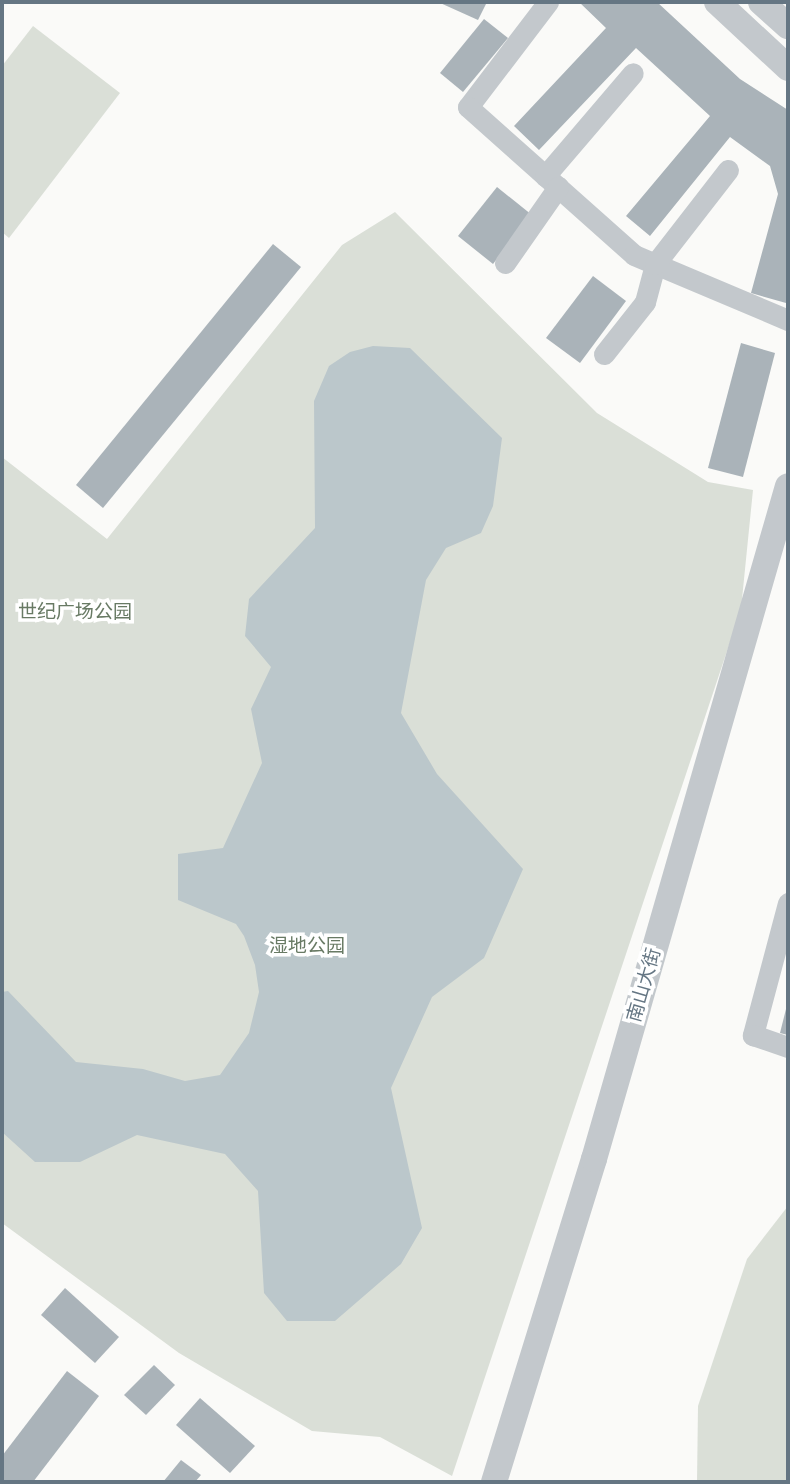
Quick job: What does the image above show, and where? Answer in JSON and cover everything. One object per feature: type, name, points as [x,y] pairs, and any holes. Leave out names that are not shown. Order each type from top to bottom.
[{"type":"street","points":[[548,2],[468,107],[634,255],[788,320]]},
{"type":"street","points":[[717,2],[788,68]]},
{"type":"street","points":[[761,2],[788,26]]},
{"type":"street","points":[[505,262],[552,181],[633,73]]},
{"type":"street","points":[[604,354],[645,302],[656,264],[728,170]]},
{"type":"street","name":"南山大街","points":[[494,1482],[594,1159],[772,551],[788,486]]},
{"type":"street","name":"南山大街","points":[[511,1482],[788,553]]},
{"type":"street","points":[[788,903],[753,1035],[788,1047]]},
{"type":"green space","points":[[33,26],[120,93],[9,238],[2,232],[2,66]]},
{"type":"green space","name":"湿地公园","points":[[395,212],[597,413],[708,482],[753,490],[741,609],[452,1476],[380,1437],[312,1431],[179,1353],[2,1223],[2,457],[107,539],[342,245]]},
{"type":"green space","points":[[788,1206],[788,1482],[697,1482],[698,1406],[747,1259]]},
{"type":"shaded area","points":[[373,346],[410,348],[502,438],[493,506],[481,533],[446,548],[426,580],[401,713],[437,774],[523,869],[484,958],[432,997],[391,1088],[422,1228],[401,1264],[335,1321],[287,1321],[264,1293],[258,1191],[225,1154],[137,1135],[80,1162],[35,1162],[2,1132],[2,992],[8,991],[76,1062],[143,1069],[185,1081],[220,1075],[249,1033],[259,992],[255,965],[244,936],[236,924],[178,900],[178,854],[223,848],[262,763],[251,709],[271,667],[245,636],[249,599],[315,528],[314,401],[329,366],[350,352]]},
{"type":"building","points":[[438,2],[487,2],[478,20]]},
{"type":"building","points":[[579,2],[657,2],[740,79],[788,110],[786,303],[751,293],[778,194],[770,166],[730,137],[650,236],[626,216],[710,116],[636,48],[539,150],[514,126],[606,28]]},
{"type":"building","points":[[484,19],[508,38],[463,92],[440,73]]},
{"type":"building","points":[[497,187],[532,215],[493,264],[458,236]]},
{"type":"building","points":[[273,244],[301,267],[103,508],[76,485]]},
{"type":"building","points":[[593,276],[626,301],[580,363],[546,338]]},
{"type":"building","points":[[741,343],[775,353],[743,477],[708,468]]},
{"type":"building","points":[[788,1005],[788,1035],[780,1033]]},
{"type":"building","points":[[65,1288],[119,1337],[95,1363],[41,1315]]},
{"type":"building","points":[[154,1365],[175,1385],[146,1415],[124,1395]]},
{"type":"building","points":[[67,1371],[99,1396],[33,1482],[2,1482],[2,1456]]},
{"type":"building","points":[[200,1398],[255,1446],[230,1473],[176,1425]]},
{"type":"building","points":[[181,1460],[201,1475],[195,1482],[163,1482]]},
{"type":"park label","name":"世纪广场公园","points":[[75,612]]}]
